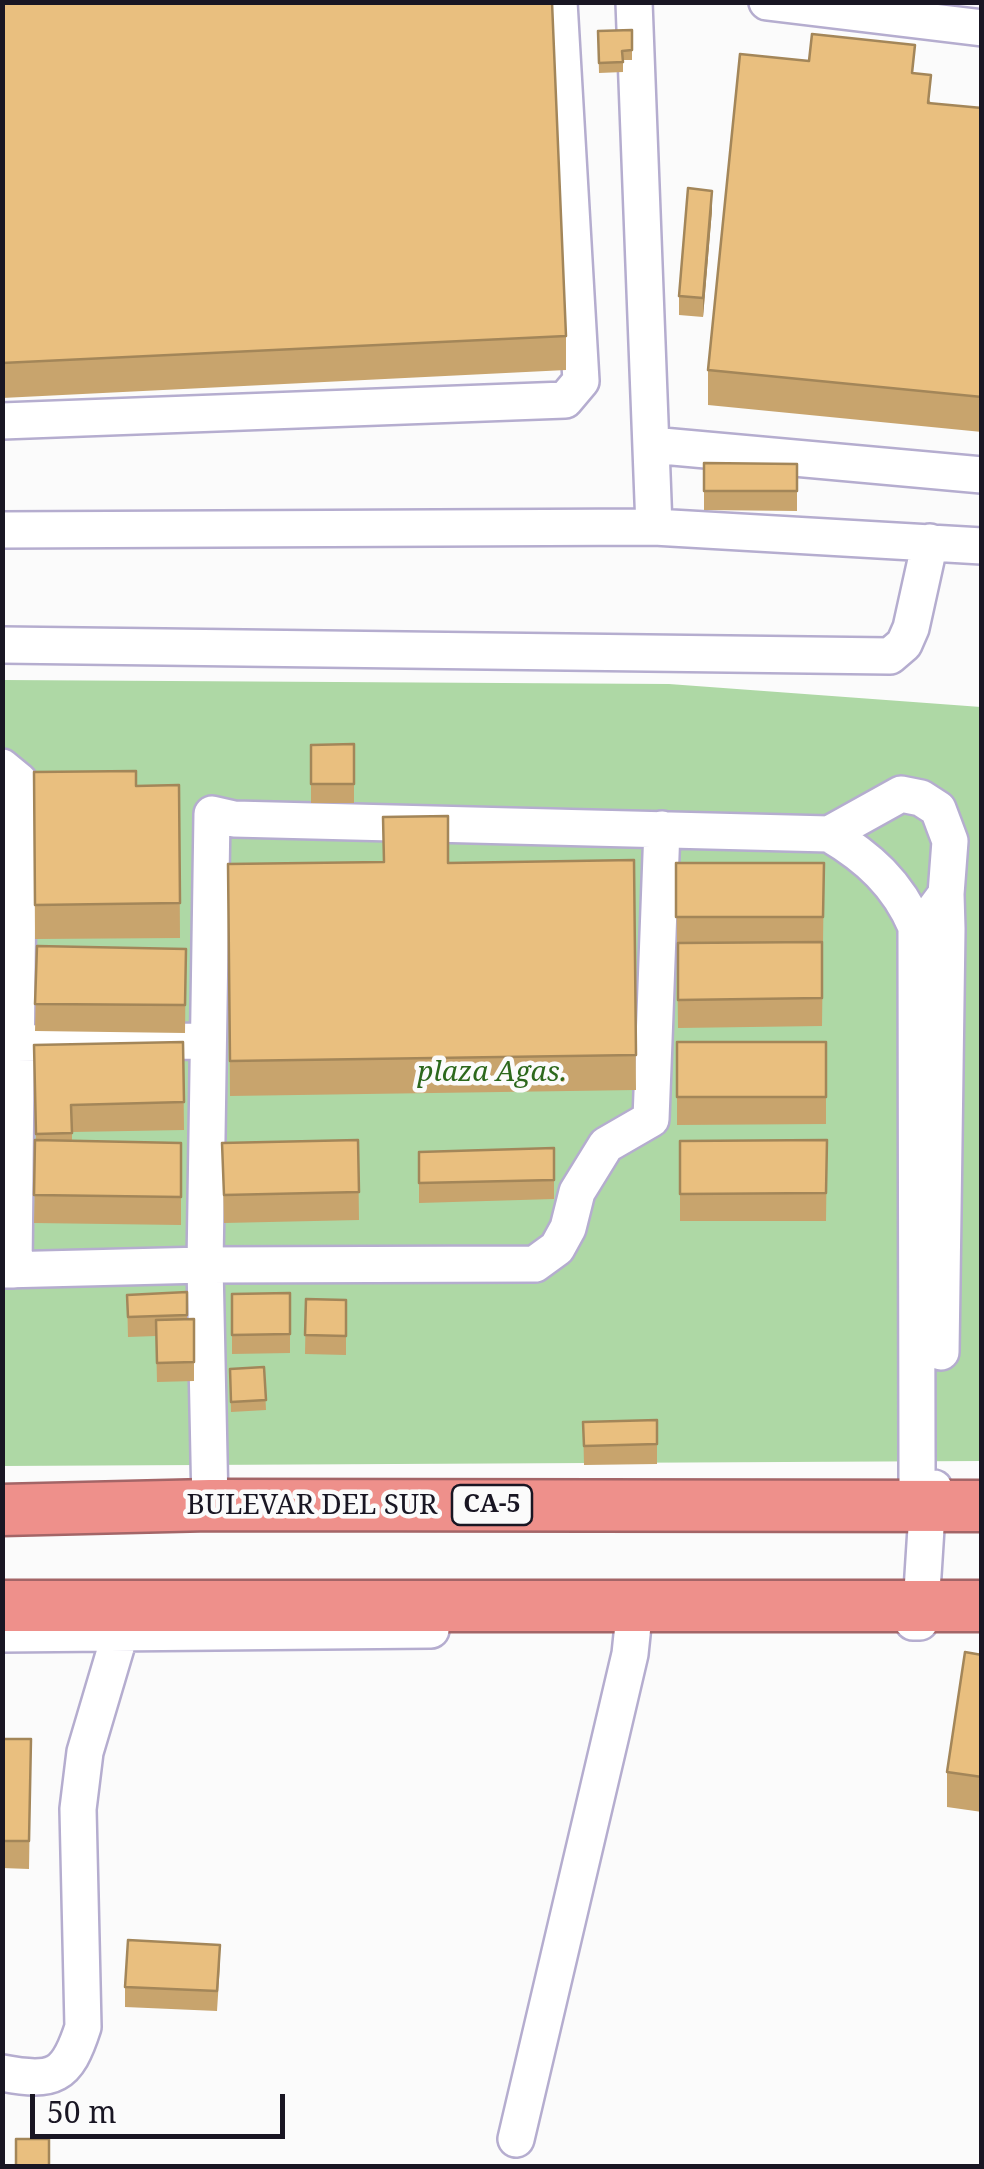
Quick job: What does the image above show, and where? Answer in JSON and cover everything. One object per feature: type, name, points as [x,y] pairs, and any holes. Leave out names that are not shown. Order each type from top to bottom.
[{"type":"highway","name":"BULEVAR DEL SUR","points":[[2,1510],[928,1501],[982,1506]]},
{"type":"highway","points":[[2,1606],[121,1621],[634,1617],[982,1606]]},
{"type":"street","points":[[2,421],[565,400],[581,382],[559,2]]},
{"type":"street","points":[[634,2],[654,527]]},
{"type":"street","points":[[767,2],[982,28]]},
{"type":"street","points":[[651,445],[982,474]]},
{"type":"street","points":[[2,530],[654,527],[982,546]]},
{"type":"street","points":[[2,646],[890,656],[904,644],[912,628],[930,542]]},
{"type":"street","points":[[58,788],[11,774],[16,1043],[8,1270],[535,1264],[557,1248],[568,1228],[577,1192],[606,1144],[651,1119],[662,829]]},
{"type":"street","points":[[829,834],[901,794],[921,798],[938,808],[950,840],[946,894],[939,1456],[937,1482],[928,1501],[923,1605]]},
{"type":"street","points":[[173,807],[234,819],[829,834],[856,850],[889,880],[908,907],[916,927],[916,1457],[917,1482],[928,1501]]},
{"type":"street","points":[[210,1505],[205,1266],[212,814]]},
{"type":"street","points":[[916,927],[946,894]]},
{"type":"street","points":[[16,1043],[208,1041]]},
{"type":"street","points":[[516,2140],[630,1654],[634,1617]]},
{"type":"street","points":[[2,1634],[121,1621],[86,1752],[78,1810],[82,2026],[74,2055],[53,2076],[27,2078],[2,2073]]},
{"type":"green space","name":"plaza Agas.","points":[[3,680],[669,684],[981,707],[981,1461],[3,1466]]},
{"type":"building","points":[[2,2],[552,2],[566,336],[2,363]]},
{"type":"building","points":[[632,30],[632,50],[622,51],[623,62],[599,63],[598,31]]},
{"type":"building","points":[[812,34],[915,45],[912,73],[931,75],[928,103],[982,108],[982,397],[708,370],[740,54],[809,61]]},
{"type":"building","points":[[688,188],[712,191],[703,298],[679,296]]},
{"type":"building","points":[[704,463],[797,464],[797,491],[704,491]]},
{"type":"building","points":[[354,744],[354,784],[311,784],[311,745]]},
{"type":"building","points":[[136,771],[136,786],[179,785],[180,903],[35,905],[34,772]]},
{"type":"building","points":[[448,816],[448,863],[634,860],[636,1055],[230,1061],[228,864],[384,862],[383,817]]},
{"type":"building","points":[[676,863],[824,863],[823,917],[676,917]]},
{"type":"building","points":[[822,942],[822,998],[678,1000],[678,943]]},
{"type":"building","points":[[37,946],[186,949],[185,1005],[35,1004]]},
{"type":"building","points":[[183,1042],[184,1102],[71,1105],[72,1133],[36,1134],[34,1045]]},
{"type":"building","points":[[677,1042],[826,1042],[826,1097],[677,1097]]},
{"type":"building","points":[[35,1140],[181,1143],[181,1197],[34,1195]]},
{"type":"building","points":[[358,1140],[359,1192],[224,1195],[222,1143]]},
{"type":"building","points":[[827,1140],[826,1193],[680,1194],[680,1141]]},
{"type":"building","points":[[554,1148],[554,1180],[419,1183],[419,1152]]},
{"type":"building","points":[[187,1292],[187,1315],[128,1317],[127,1295]]},
{"type":"building","points":[[290,1293],[290,1334],[232,1335],[232,1294]]},
{"type":"building","points":[[306,1299],[346,1300],[346,1336],[305,1335]]},
{"type":"building","points":[[194,1319],[194,1362],[157,1363],[156,1320]]},
{"type":"building","points":[[264,1367],[266,1400],[231,1402],[230,1369]]},
{"type":"building","points":[[657,1420],[657,1444],[584,1446],[583,1422]]},
{"type":"building","points":[[965,1652],[982,1655],[982,1777],[947,1772]]},
{"type":"building","points":[[2,1739],[31,1739],[29,1841],[2,1841]]},
{"type":"building","points":[[128,1940],[220,1945],[217,1991],[125,1987]]},
{"type":"building","points":[[16,2139],[49,2139],[49,2166],[16,2166]]}]
